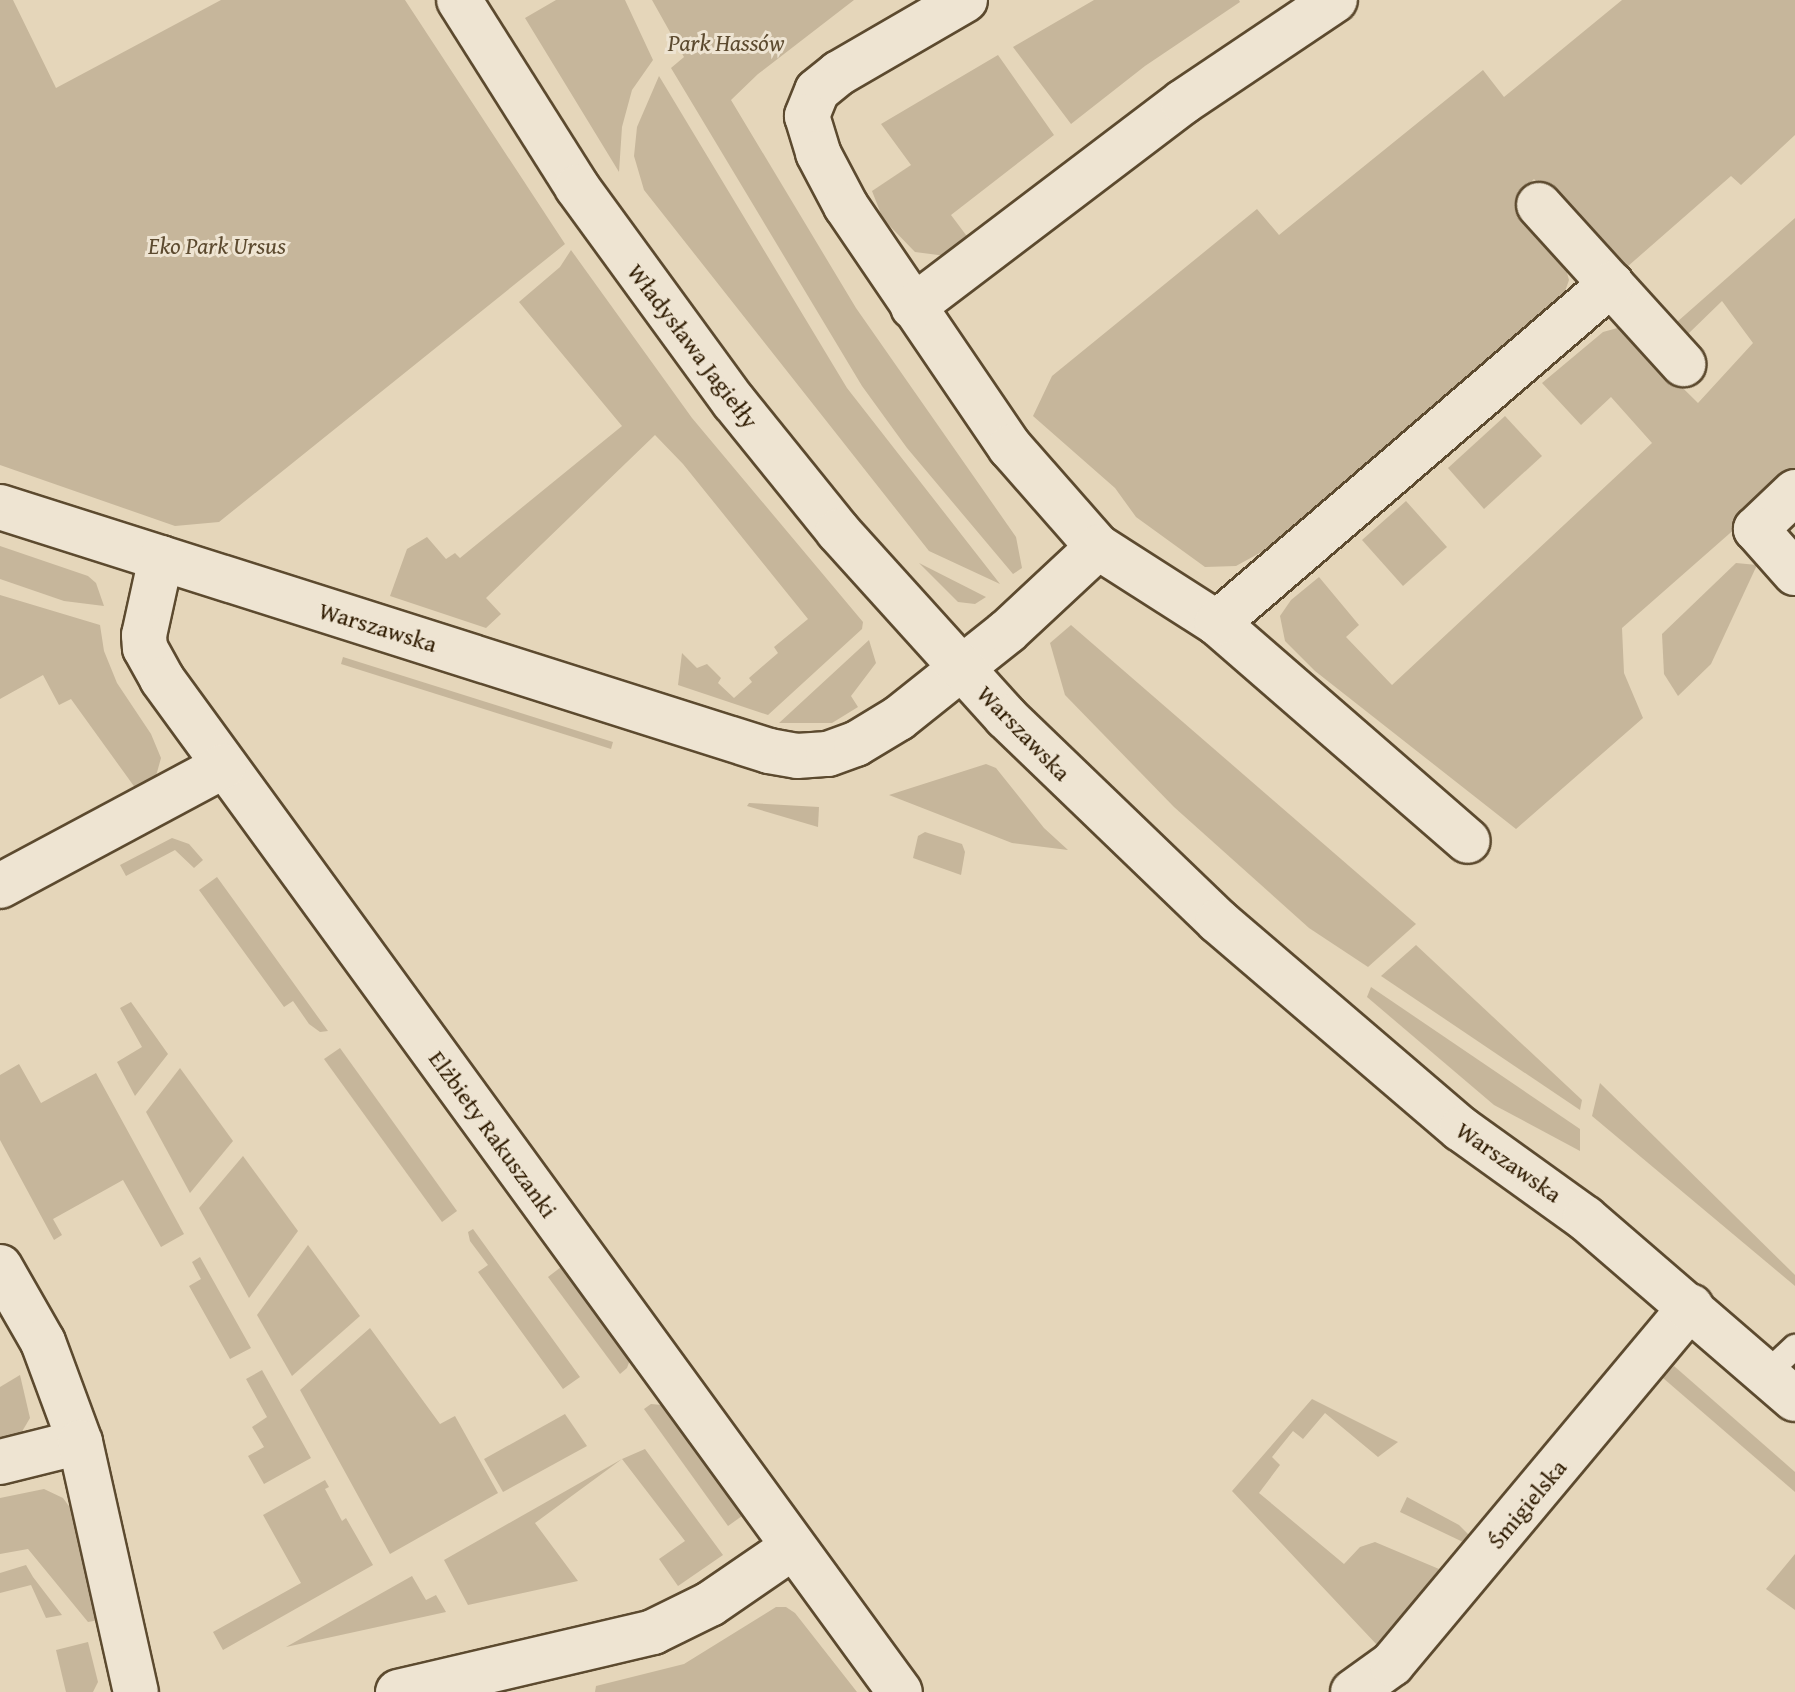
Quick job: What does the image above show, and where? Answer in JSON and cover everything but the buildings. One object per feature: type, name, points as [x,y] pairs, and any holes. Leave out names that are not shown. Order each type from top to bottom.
[{"type":"street","name":"Władysława Jagiełły","points":[[459,0],[577,187],[659,304],[838,531],[961,668]]},
{"type":"street","points":[[965,0],[839,73],[817,91],[807,116],[818,153],[846,206],[1010,447],[1098,547],[1217,623],[1468,841]]},
{"type":"street","points":[[913,307],[1183,102],[1335,0]]},
{"type":"street","points":[[1539,205],[1683,364]]},
{"type":"street","points":[[1217,623],[1611,284]]},
{"type":"street","points":[[1795,492],[1756,529],[1795,573]]},
{"type":"street","name":"Warszawska","points":[[0,507],[769,751],[797,756],[828,754],[856,744],[899,718],[961,668],[1053,764],[1218,921],[1461,1129],[1558,1196],[1691,1306],[1786,1373]]},
{"type":"street","points":[[961,668],[1020,620],[1098,547]]},
{"type":"street","name":"Elżbiety Rakuszanki","points":[[161,558],[146,622],[145,648],[162,679],[900,1692]]},
{"type":"street","points":[[0,886],[224,766]]},
{"type":"street","points":[[0,1267],[43,1342],[80,1442],[136,1692]]},
{"type":"street","name":"Śmigielska","points":[[1353,1692],[1392,1664],[1691,1306]]},
{"type":"street","points":[[0,1462],[80,1442]]},
{"type":"street","points":[[398,1692],[653,1632],[710,1604],[793,1547]]},
{"type":"green space","name":"Eko Park Ursus","points":[[0,0],[13,0],[56,88],[221,0],[405,0],[565,244],[219,522],[175,526],[0,465]]},
{"type":"green space","points":[[556,0],[625,0],[653,60],[632,90],[622,127],[619,172],[525,18]]},
{"type":"green space","name":"Park Hassów","points":[[652,0],[854,0],[758,74],[731,100],[856,308],[1016,537],[1022,568],[1013,574],[907,448],[862,386],[671,68],[684,57]]},
{"type":"green space","points":[[1094,0],[1240,2],[1145,66],[1071,124],[1013,47]]},
{"type":"green space","points":[[1622,0],[1795,0],[1795,135],[1741,185],[1731,176],[1619,274],[1534,179],[1518,195],[1561,250],[1569,280],[1557,314],[1343,484],[1267,549],[1236,566],[1205,567],[1136,517],[1115,488],[1033,416],[1052,376],[1257,209],[1279,235],[1483,70],[1504,97]]},
{"type":"green space","points":[[998,55],[1054,135],[951,215],[972,243],[946,256],[915,252],[883,219],[872,191],[911,165],[881,124]]},
{"type":"green space","points":[[659,76],[847,388],[1000,584],[929,551],[644,190],[634,156],[637,127]]},
{"type":"green space","points":[[1795,218],[1795,476],[1622,628],[1624,673],[1643,718],[1516,829],[1315,671],[1285,641],[1280,616],[1291,600],[1319,577],[1359,625],[1346,637],[1392,685],[1652,443],[1611,397],[1581,425],[1542,383],[1603,332],[1621,327],[1698,403],[1753,343],[1722,301],[1687,335],[1677,322]]},
{"type":"green space","points":[[571,250],[692,418],[863,622],[862,629],[768,715],[678,685],[682,653],[697,668],[707,664],[721,678],[718,683],[734,698],[752,682],[749,678],[778,653],[774,647],[808,619],[683,464],[655,435],[486,598],[501,614],[486,628],[390,596],[407,549],[427,537],[446,559],[455,553],[460,558],[622,426],[519,302],[560,267]]},
{"type":"green space","points":[[1505,416],[1542,456],[1484,509],[1448,468]]},
{"type":"green space","points":[[1406,501],[1447,547],[1403,586],[1362,540]]},
{"type":"green space","points":[[0,546],[88,576],[96,583],[104,606],[64,601],[0,579]]},
{"type":"green space","points":[[919,563],[986,597],[975,604],[958,602]]},
{"type":"green space","points":[[1736,563],[1757,565],[1711,664],[1678,696],[1664,674],[1662,634]]},
{"type":"green space","points":[[0,595],[100,625],[104,651],[117,683],[151,734],[161,758],[156,776],[136,789],[71,699],[59,705],[43,675],[0,699]]},
{"type":"green space","points":[[1071,625],[1416,924],[1368,967],[1309,928],[1174,807],[1065,695],[1050,643]]},
{"type":"green space","points":[[869,640],[876,663],[851,696],[858,707],[832,723],[779,723]]},
{"type":"green space","points":[[343,657],[613,742],[611,749],[341,664]]},
{"type":"green space","points":[[986,764],[996,768],[1044,828],[1068,850],[1012,843],[889,795]]},
{"type":"green space","points":[[749,803],[819,807],[818,827],[747,806]]},
{"type":"green space","points":[[925,832],[962,844],[965,852],[961,875],[913,858],[918,836]]},
{"type":"green space","points":[[172,838],[189,844],[203,860],[194,868],[175,850],[126,876],[120,865]]},
{"type":"green space","points":[[217,877],[328,1031],[320,1032],[309,1024],[293,1001],[284,1007],[199,890]]},
{"type":"green space","points":[[1416,945],[1582,1100],[1580,1110],[1381,976]]},
{"type":"green space","points":[[1371,987],[1580,1129],[1580,1151],[1494,1105],[1367,997]]},
{"type":"green space","points":[[131,1002],[168,1054],[135,1096],[117,1062],[142,1047],[120,1008]]},
{"type":"green space","points":[[340,1048],[457,1211],[442,1222],[324,1059]]},
{"type":"green space","points":[[19,1064],[41,1103],[96,1073],[184,1234],[161,1247],[123,1180],[53,1219],[62,1235],[54,1240],[0,1140],[0,1075]]},
{"type":"green space","points":[[180,1068],[233,1141],[190,1193],[146,1112]]},
{"type":"green space","points":[[1600,1083],[1795,1275],[1795,1286],[1592,1116]]},
{"type":"green space","points":[[243,1156],[298,1231],[249,1298],[199,1208]]},
{"type":"green space","points":[[473,1229],[580,1377],[563,1389],[478,1272],[488,1265],[470,1241],[468,1232]]},
{"type":"green space","points":[[308,1245],[360,1316],[292,1376],[257,1315]]},
{"type":"green space","points":[[200,1257],[251,1348],[230,1359],[189,1286],[201,1279],[192,1262]]},
{"type":"green space","points":[[561,1267],[630,1360],[620,1374],[548,1277]]},
{"type":"green space","points":[[370,1328],[440,1424],[455,1416],[498,1493],[390,1554],[300,1390]]},
{"type":"green space","points":[[1674,1366],[1795,1472],[1795,1492],[1663,1378]]},
{"type":"green space","points":[[262,1370],[311,1458],[264,1484],[248,1456],[264,1447],[252,1427],[267,1417],[246,1379]]},
{"type":"green space","points":[[20,1375],[30,1418],[20,1435],[0,1440],[0,1387]]},
{"type":"green space","points":[[1312,1399],[1398,1442],[1378,1457],[1325,1413],[1303,1439],[1293,1431],[1272,1457],[1280,1465],[1259,1493],[1344,1564],[1360,1547],[1375,1542],[1439,1569],[1378,1646],[1232,1491]]},
{"type":"green space","points":[[651,1404],[662,1405],[742,1516],[728,1526],[644,1409]]},
{"type":"green space","points":[[565,1414],[587,1446],[503,1492],[484,1459]]},
{"type":"green space","points":[[645,1449],[723,1555],[678,1586],[659,1559],[685,1541],[622,1459]]},
{"type":"green space","points":[[622,1459],[535,1523],[578,1581],[468,1605],[444,1560]]},
{"type":"green space","points":[[325,1480],[329,1487],[325,1489],[342,1521],[346,1518],[373,1565],[223,1650],[213,1632],[301,1583],[263,1515]]},
{"type":"green space","points":[[44,1489],[63,1498],[74,1513],[99,1620],[88,1622],[28,1549],[0,1554],[0,1498]]},
{"type":"green space","points":[[1407,1497],[1459,1525],[1469,1535],[1463,1542],[1400,1512]]},
{"type":"green space","points":[[1795,1554],[1795,1610],[1766,1589]]},
{"type":"green space","points":[[26,1565],[62,1615],[46,1618],[31,1585],[0,1593],[0,1573]]},
{"type":"green space","points":[[412,1576],[426,1600],[436,1595],[446,1612],[286,1647]]},
{"type":"green space","points":[[776,1607],[786,1607],[795,1613],[857,1692],[595,1692],[596,1686],[684,1664]]},
{"type":"green space","points":[[88,1642],[98,1682],[93,1692],[66,1692],[56,1650]]}]
